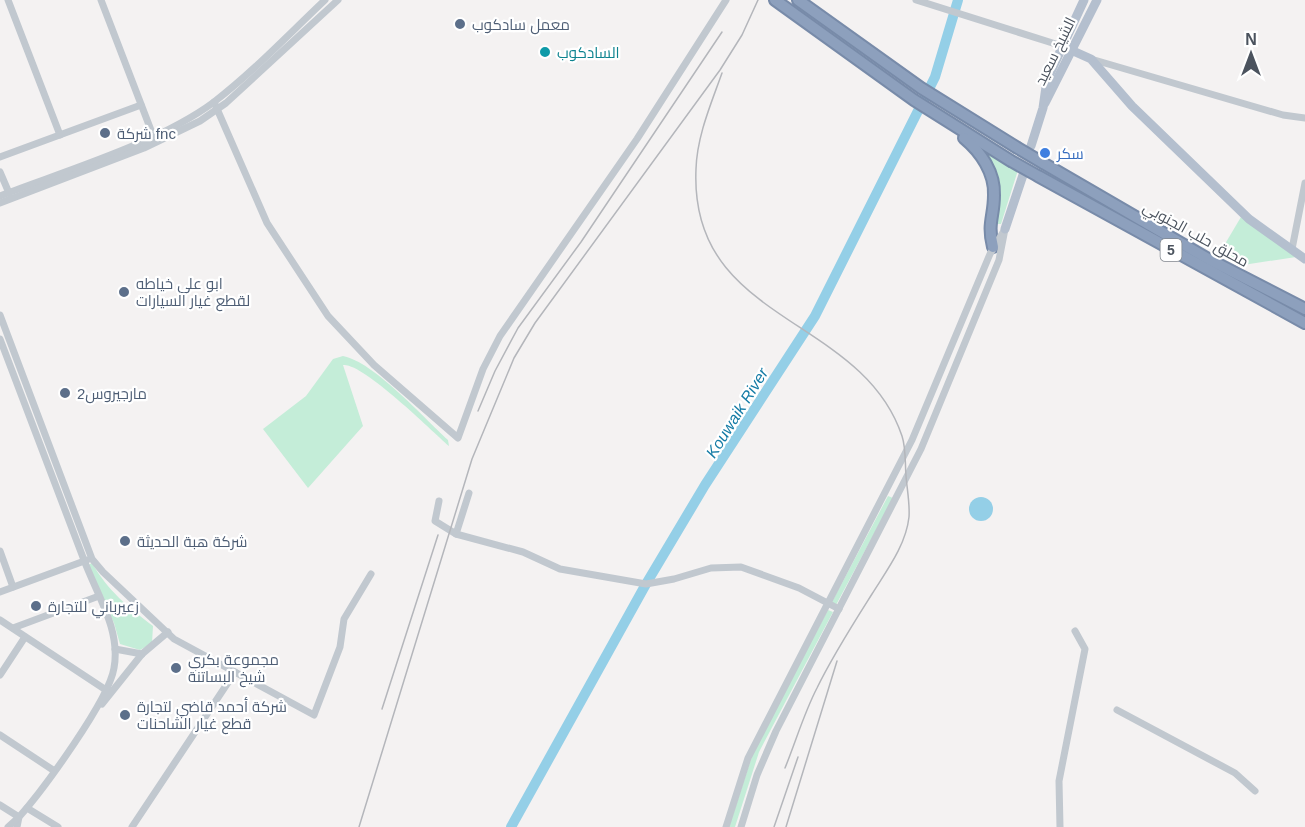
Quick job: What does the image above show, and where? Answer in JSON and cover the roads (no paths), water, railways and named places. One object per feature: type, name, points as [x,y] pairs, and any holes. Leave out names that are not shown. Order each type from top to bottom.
[{"type":"highway","name":"5","points":[[775,0],[934,113]]},
{"type":"highway","name":"محلق حلب الجنوبي","points":[[798,0],[921,88],[1016,147],[1219,265],[1305,309]]},
{"type":"highway","name":"محلق حلب الجنوبي","points":[[934,113],[1038,176],[1305,323]]},
{"type":"highway","points":[[934,113],[974,146],[993,179],[995,194],[989,226],[993,247]]},
{"type":"main road","name":"الشيخ سعيد","points":[[1043,108],[1047,80],[1084,0]]},
{"type":"main road","name":"الشيخ سعيد","points":[[1043,108],[1097,0]]},
{"type":"main road","points":[[1062,46],[1091,59],[1132,106],[1249,219],[1305,259]]},
{"type":"main road","points":[[1031,146],[1043,108]]},
{"type":"main road","points":[[1005,229],[1023,175]]},
{"type":"street","points":[[8,0],[60,135]]},
{"type":"street","points":[[101,0],[155,139]]},
{"type":"street","points":[[0,196],[185,130],[218,110],[325,0]]},
{"type":"street","points":[[0,203],[155,139],[214,102],[338,0]]},
{"type":"street","points":[[214,102],[267,223],[328,316],[374,365],[458,438],[483,369],[500,336],[637,139],[726,0]]},
{"type":"street","points":[[916,0],[1062,46]]},
{"type":"street","points":[[1091,59],[1101,60],[1283,115],[1305,118]]},
{"type":"street","points":[[0,158],[141,105]]},
{"type":"street","points":[[0,172],[9,193]]},
{"type":"street","points":[[1292,249],[1305,183]]},
{"type":"street","points":[[726,827],[748,758],[912,440],[993,247],[1005,229]]},
{"type":"street","points":[[741,827],[757,774],[776,731],[921,449],[999,260],[1005,229]]},
{"type":"street","points":[[0,315],[92,559],[174,639],[314,715],[339,647],[344,619],[371,574]]},
{"type":"street","points":[[0,339],[84,561],[110,623],[115,649],[112,679],[90,720]]},
{"type":"street","points":[[456,534],[469,493]]},
{"type":"street","points":[[439,501],[435,521],[456,534],[523,552],[560,569],[646,584],[711,568],[741,567],[799,588],[839,609]]},
{"type":"street","points":[[0,551],[13,587]]},
{"type":"street","points":[[0,592],[92,559]]},
{"type":"street","points":[[13,628],[99,596]]},
{"type":"street","points":[[0,620],[106,690]]},
{"type":"street","points":[[1060,827],[1059,781],[1085,649],[1075,631]]},
{"type":"street","points":[[8,827],[27,808],[90,720],[142,654],[168,633]]},
{"type":"street","points":[[0,675],[26,637]]},
{"type":"street","points":[[115,649],[142,654]]},
{"type":"street","points":[[132,827],[235,672]]},
{"type":"street","points":[[1118,710],[1235,773],[1256,791]]},
{"type":"street","points":[[0,735],[53,771]]},
{"type":"street","points":[[0,805],[19,817]]},
{"type":"street","points":[[27,808],[58,827]]},
{"type":"street","points":[[17,827],[19,817]]},
{"type":"water","points":[[981,497],[990,500],[993,509],[990,518],[981,521],[972,518],[969,509],[972,500]]},
{"type":"waterway","name":"Kouwaik River","points":[[511,827],[646,584],[705,485],[815,316],[935,77],[958,0]]},
{"type":"railway","points":[[359,827],[472,459],[514,358],[535,323],[720,70],[742,35],[758,0]]},
{"type":"railway","points":[[478,411],[495,371],[518,328],[581,242],[722,32]]},
{"type":"railway","points":[[722,73],[702,132],[696,169],[701,220],[719,259],[747,289],[852,365],[881,396],[902,436],[905,451],[909,517],[904,537],[890,566],[823,676],[808,707],[785,768]]},
{"type":"railway","points":[[382,709],[438,535]]},
{"type":"railway","points":[[786,827],[837,661]]},
{"type":"railway","points":[[774,827],[798,757]]},
{"type":"place","name":"معمل سادكوب","points":[[460,24]]},
{"type":"place","name":"السادكوب","points":[[545,52]]},
{"type":"place","name":"شركة fnc","points":[[105,133]]},
{"type":"place","name":"سكر","points":[[1045,153]]},
{"type":"place","name":"ابو علي خياطه لقطع غيار السيارات","points":[[124,292]]},
{"type":"place","name":"مارجيروس2","points":[[65,393]]},
{"type":"place","name":"شركة هبة الحديثة","points":[[125,541]]},
{"type":"place","name":"زعيرباني للتجارة","points":[[36,606]]},
{"type":"place","name":"مجموعة بكري شيخ البساتنة","points":[[176,668]]},
{"type":"place","name":"شركة أحمد قاضي لتجارة قطع غيار الشاحنات","points":[[125,715]]}]
